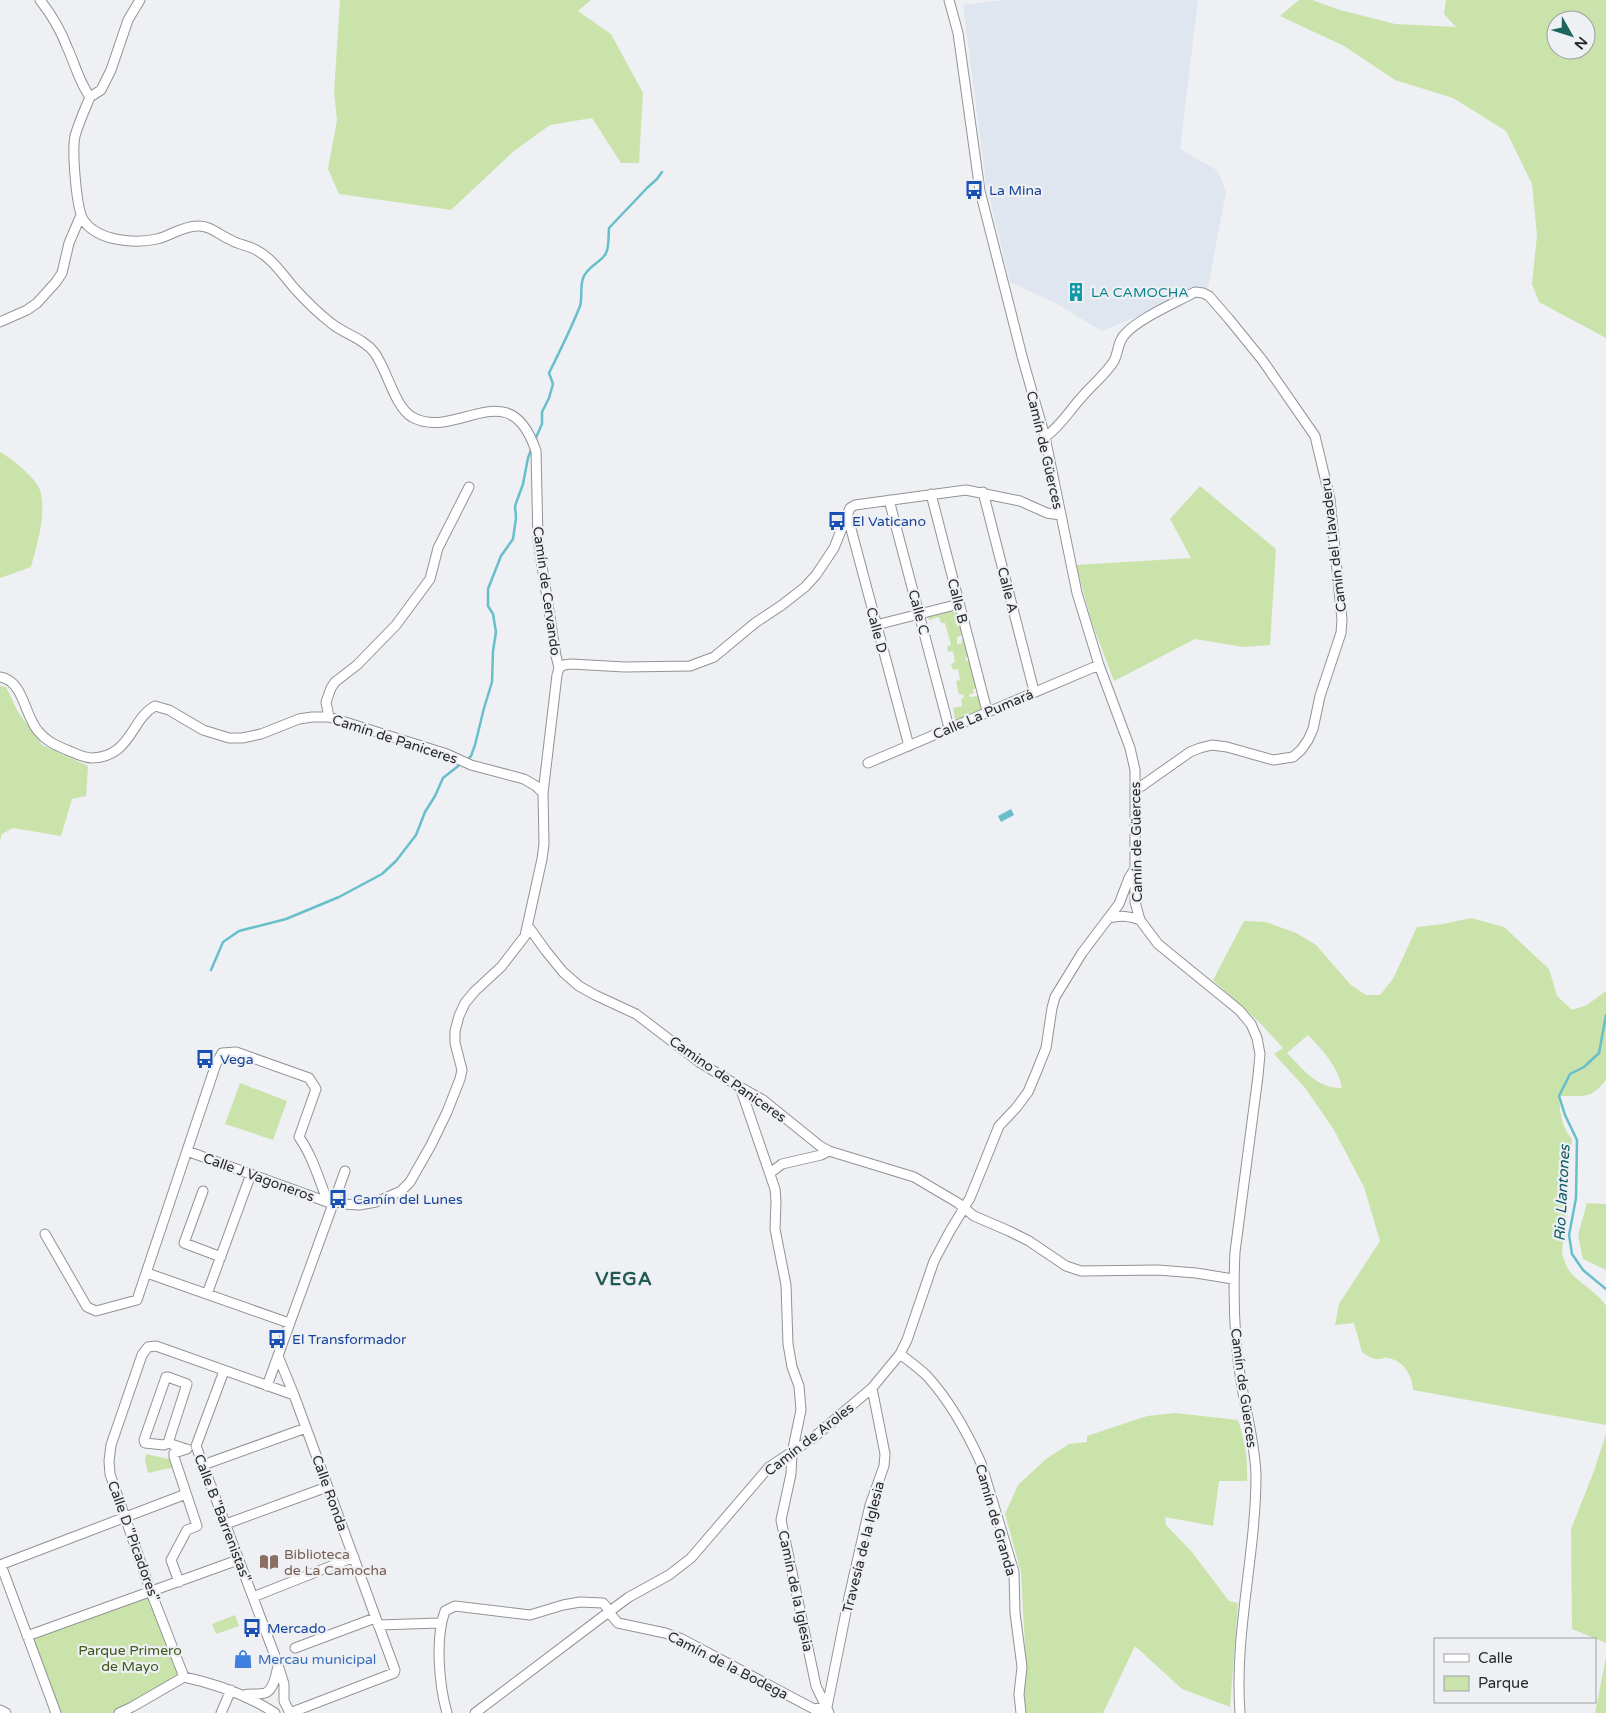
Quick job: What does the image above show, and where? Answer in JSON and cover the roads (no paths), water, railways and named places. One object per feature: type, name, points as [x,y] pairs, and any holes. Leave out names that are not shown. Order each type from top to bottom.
[{"type":"street","points":[[40,0],[67,45],[84,88],[90,97]]},
{"type":"street","points":[[0,322],[27,310],[37,303],[62,273],[70,243],[81,215],[74,168],[75,137],[90,97],[101,90],[112,70],[128,20],[140,0]]},
{"type":"street","name":"Camín de Güerces","points":[[948,0],[958,33],[980,191],[1023,360],[1045,437],[1077,593],[1099,665],[1130,748],[1135,770],[1135,902],[1140,920],[1158,944],[1239,1010],[1251,1024],[1257,1038],[1260,1054],[1235,1252],[1234,1279],[1235,1332],[1241,1381],[1253,1441],[1256,1475],[1250,1568],[1240,1650],[1240,1713]]},
{"type":"street","name":"Camín de Cervando","points":[[81,215],[89,227],[108,238],[158,239],[188,227],[197,226],[207,227],[235,242],[252,248],[273,263],[311,306],[333,324],[360,340],[373,351],[406,412],[421,421],[434,423],[454,420],[482,412],[501,412],[513,415],[521,421],[536,451],[538,540],[556,656],[560,668],[557,675],[542,793]]},
{"type":"street","name":"Camín del Llavaderu","points":[[1045,437],[1054,431],[1080,398],[1104,373],[1117,355],[1118,346],[1124,335],[1132,326],[1195,292],[1209,296],[1229,319],[1263,361],[1315,436],[1330,499],[1342,620],[1338,644],[1320,696],[1308,740],[1293,758],[1282,760],[1273,760],[1227,747],[1212,745],[1200,748],[1190,752],[1136,790]]},
{"type":"street","points":[[330,717],[326,702],[331,688],[342,676],[357,665],[396,625],[430,579],[438,548],[469,487]]},
{"type":"street","points":[[560,668],[564,664],[626,667],[690,666],[714,657],[755,623],[805,587],[816,575],[834,548],[847,514],[850,508],[855,505],[966,490],[1020,501],[1047,513],[1060,515]]},
{"type":"street","name":"Calle A","points":[[983,492],[1033,687]]},
{"type":"street","name":"Calle B","points":[[931,494],[986,707]]},
{"type":"street","name":"Calle C","points":[[889,500],[948,724]]},
{"type":"street","name":"Calle D","points":[[847,514],[909,746]]},
{"type":"street","points":[[876,625],[959,604]]},
{"type":"street","name":"Calle La Pumará","points":[[868,764],[1099,665]]},
{"type":"street","name":"Camín de Paniceres","points":[[0,677],[16,686],[32,721],[43,737],[49,742],[82,756],[93,758],[106,755],[117,749],[132,735],[144,716],[155,706],[169,710],[203,730],[229,738],[242,738],[261,734],[312,716],[330,717],[457,758],[471,765],[524,779],[536,786],[542,793]]},
{"type":"street","points":[[528,926],[544,844],[542,793]]},
{"type":"street","name":"Camín de Aroles","points":[[475,1713],[610,1610],[669,1575],[691,1558],[769,1467],[813,1438],[872,1388],[900,1354],[934,1261],[964,1209],[999,1126],[1028,1092],[1046,1048],[1052,1008],[1056,997],[1082,953],[1119,904],[1128,878],[1134,870]]},
{"type":"street","points":[[1109,918],[1119,915],[1140,920]]},
{"type":"street","name":"Camino de Paniceres","points":[[528,926],[563,972],[579,986],[636,1014],[699,1062],[764,1100],[820,1146],[829,1151],[914,1177],[974,1216],[1029,1241],[1066,1266],[1080,1271],[1158,1270],[1234,1279]]},
{"type":"street","name":"Calle J Vagoneros","points":[[186,1151],[331,1202],[359,1205],[376,1202],[401,1191],[410,1182],[448,1112],[460,1079],[462,1070],[455,1031],[465,1003],[518,948],[528,926]]},
{"type":"street","points":[[44,1234],[87,1307],[96,1311],[138,1300],[186,1151],[216,1064],[222,1053],[236,1052],[310,1078],[316,1089],[299,1137],[313,1160],[316,1173],[331,1202]]},
{"type":"street","name":"Camín de la Iglesia","points":[[740,1087],[770,1173],[776,1202],[774,1229],[786,1285],[788,1344],[792,1368],[800,1394],[801,1410],[792,1453],[791,1474],[781,1520],[816,1686],[828,1710]]},
{"type":"street","points":[[770,1173],[782,1164],[821,1155],[829,1151]]},
{"type":"street","points":[[267,1386],[331,1202],[345,1171]]},
{"type":"street","points":[[207,1294],[252,1174]]},
{"type":"street","points":[[203,1191],[184,1243],[221,1257]]},
{"type":"street","points":[[147,1273],[289,1323]]},
{"type":"street","name":"Calle D \"Picadores\"","points":[[184,1677],[151,1592],[110,1474],[111,1445],[142,1355],[148,1347],[156,1346],[224,1371]]},
{"type":"street","name":"Camín de Granda","points":[[900,1354],[926,1375],[949,1402],[974,1446],[981,1463],[1014,1572],[1015,1613],[1022,1667],[1019,1694],[1021,1713]]},
{"type":"street","name":"Calle Ronda","points":[[278,1356],[395,1670],[394,1674],[290,1713]]},
{"type":"street","points":[[224,1371],[294,1395]]},
{"type":"street","name":"Calle B \"Barrenistas\"","points":[[224,1371],[196,1446],[278,1666],[284,1684],[283,1698],[290,1713]]},
{"type":"street","points":[[168,1443],[188,1386],[168,1377],[166,1378],[144,1440],[145,1443],[168,1443],[186,1449]]},
{"type":"street","name":"Travesía de la Iglesia","points":[[828,1710],[849,1597],[870,1505],[884,1466],[885,1454],[872,1388]]},
{"type":"street","points":[[203,1465],[306,1428]]},
{"type":"street","points":[[180,1582],[172,1560],[186,1530],[197,1526],[174,1453],[196,1446]]},
{"type":"street","points":[[226,1524],[327,1487]]},
{"type":"street","points":[[56,1713],[0,1565],[186,1494]]},
{"type":"street","points":[[253,1597],[354,1557]]},
{"type":"street","points":[[27,1636],[238,1560]]},
{"type":"street","name":"Camín de la Bodega","points":[[440,1623],[445,1610],[454,1606],[530,1615],[563,1605],[588,1602],[603,1603],[618,1623],[665,1633],[682,1639],[814,1709],[828,1710]]},
{"type":"street","points":[[295,1648],[376,1622],[440,1623],[438,1648],[447,1713]]},
{"type":"street","points":[[273,1712],[264,1701],[278,1666]]},
{"type":"street","points":[[119,1713],[131,1710],[184,1677],[244,1695],[273,1712]]},
{"type":"street","points":[[221,1713],[231,1690]]},
{"type":"street","points":[[244,1695],[278,1690],[283,1698],[280,1708],[273,1712]]},
{"type":"street","points":[[0,1710],[6,1713]]},
{"type":"water","points":[[1011,809],[1014,815],[1001,822],[998,816]]},
{"type":"waterway","points":[[534,442],[542,424],[542,412],[553,384],[549,373],[580,306],[584,276],[607,252],[609,228],[662,172]]},
{"type":"waterway","points":[[467,760],[471,756],[475,745],[492,682],[496,632],[493,614],[488,606],[488,589],[501,556],[513,539],[516,518],[515,506],[523,484],[531,450]]},
{"type":"waterway","points":[[211,970],[223,942],[239,931],[286,919],[339,897],[382,874],[396,861],[416,835],[425,812],[443,778],[462,763]]},
{"type":"waterway","name":"Rio Llantones","points":[[1606,1015],[1599,1053],[1584,1067],[1570,1074],[1559,1096],[1565,1115],[1577,1140],[1576,1198],[1569,1235],[1572,1254],[1583,1270],[1606,1289]]},
{"type":"place","name":"La Mina","points":[[974,190]]},
{"type":"place","name":"LA CAMOCHA","points":[[1076,292]]},
{"type":"place","name":"El Vaticano","points":[[837,521]]},
{"type":"place","name":"Vega","points":[[205,1059]]},
{"type":"place","name":"Camín del Lunes","points":[[338,1199]]},
{"type":"place","name":"El Transformador","points":[[277,1339]]},
{"type":"place","name":"Biblioteca de La Camocha","points":[[269,1562]]},
{"type":"place","name":"Mercado","points":[[252,1628]]},
{"type":"place","name":"Mercau municipal","points":[[243,1659]]},
{"type":"district","name":"VEGA","points":[[624,1278]]},
{"type":"park label","name":"Parque Primero de Mayo","points":[[130,1658]]}]
